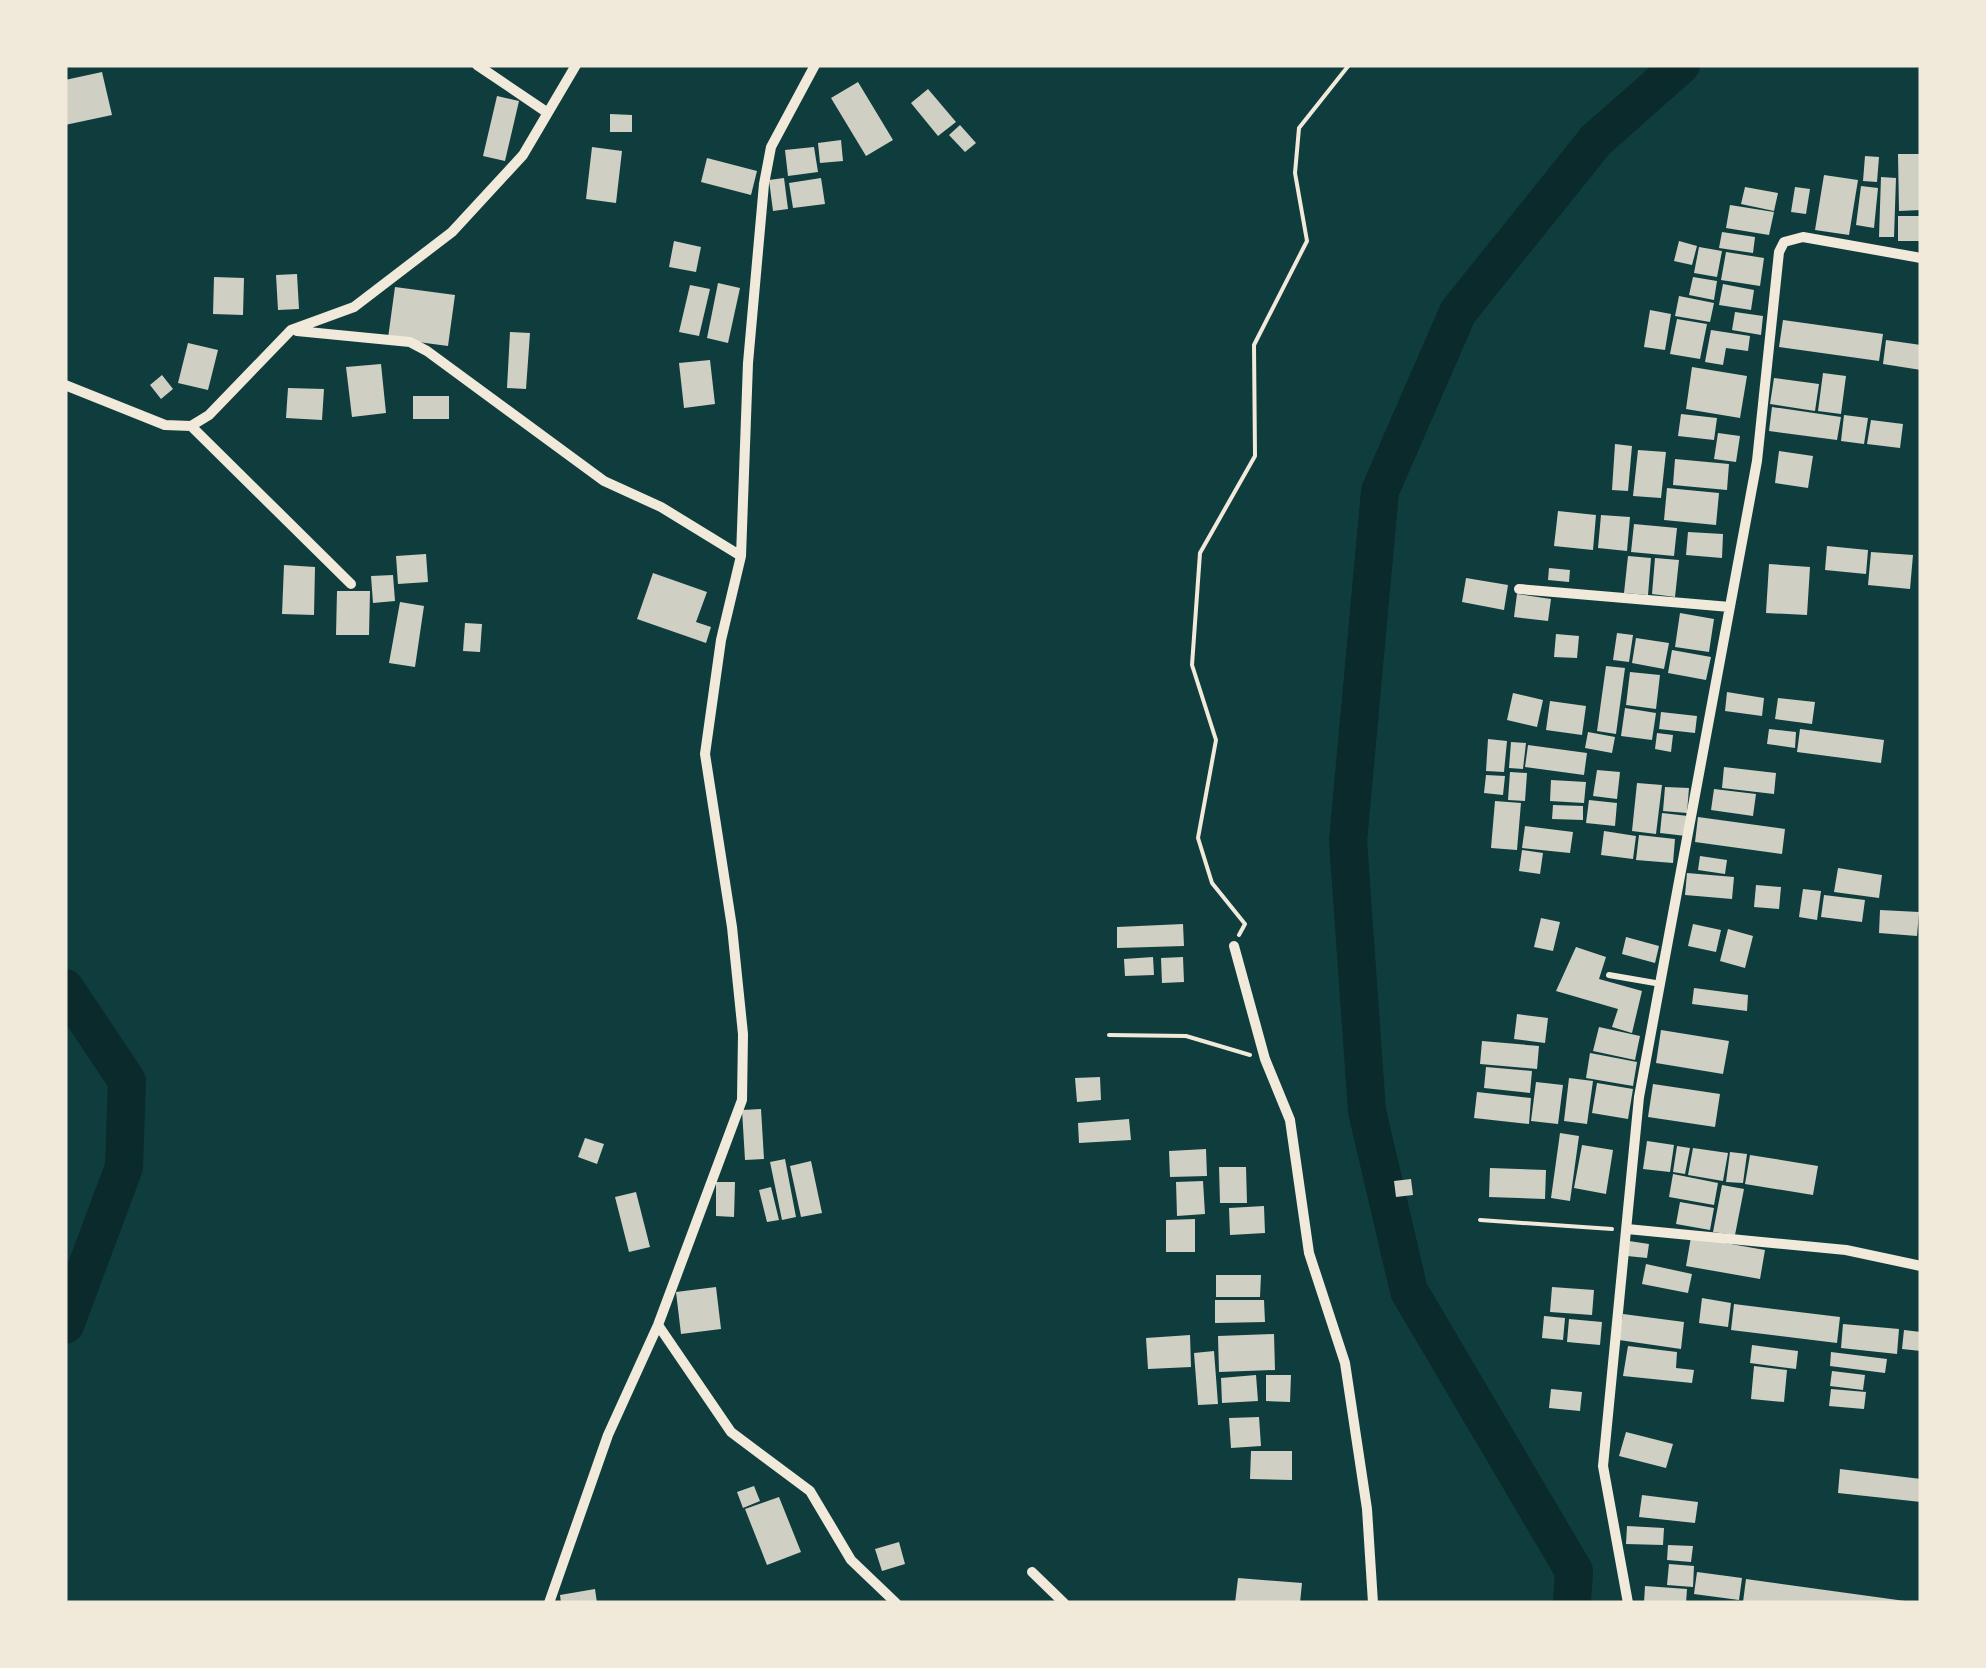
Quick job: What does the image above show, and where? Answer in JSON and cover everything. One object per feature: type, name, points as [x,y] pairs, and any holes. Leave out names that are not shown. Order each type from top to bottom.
[{"type":"street","points":[[477,65],[545,111]]},
{"type":"street","points":[[65,384],[164,425],[192,426],[209,415],[291,330],[354,306],[452,232],[523,155],[545,111],[576,65]]},
{"type":"street","points":[[549,1603],[608,1435],[658,1325],[742,1100],[743,1034],[732,927],[705,754],[721,640],[741,556],[748,363],[764,184],[771,147],[815,65]]},
{"type":"street","points":[[1628,1603],[1603,1466],[1639,1097],[1757,461],[1779,252],[1784,242],[1803,237],[1921,258]]},
{"type":"street","points":[[291,330],[410,342],[446,362],[604,481],[661,507],[741,556]]},
{"type":"street","points":[[192,426],[351,584]]},
{"type":"street","points":[[1520,589],[1730,607]]},
{"type":"street","points":[[1234,946],[1264,1059],[1290,1120],[1309,1253],[1345,1363],[1367,1508],[1374,1603]]},
{"type":"street","points":[[1627,1230],[1846,1250],[1921,1266]]},
{"type":"street","points":[[658,1325],[731,1432],[810,1491],[851,1560],[896,1603]]},
{"type":"street","points":[[1032,1572],[1064,1603]]},
{"type":"lane","points":[[1608,975],[1662,984]]},
{"type":"path","points":[[1234,946],[1245,924],[1212,883],[1198,838],[1216,740],[1192,665],[1200,553],[1255,456],[1254,345],[1307,241],[1295,173],[1299,128],[1349,65]]},
{"type":"path","points":[[1109,1035],[1186,1036],[1264,1059]]},
{"type":"path","points":[[1480,1220],[1627,1230]]},
{"type":"building","points":[[102,72],[112,115],[65,125],[65,80]]},
{"type":"building","points":[[858,82],[893,140],[866,156],[831,98]]},
{"type":"building","points":[[928,89],[956,122],[938,136],[911,103]]},
{"type":"building","points":[[497,96],[519,101],[505,161],[483,156]]},
{"type":"building","points":[[610,114],[632,115],[632,132],[610,132]]},
{"type":"building","points":[[960,125],[976,143],[965,152],[949,135]]},
{"type":"building","points":[[841,140],[843,161],[820,163],[818,143]]},
{"type":"building","points":[[592,147],[622,151],[616,203],[586,199]]},
{"type":"building","points":[[814,147],[818,172],[788,176],[785,150]]},
{"type":"building","points":[[1898,154],[1921,154],[1921,210],[1899,211]]},
{"type":"building","points":[[1865,156],[1879,157],[1877,182],[1863,181]]},
{"type":"building","points":[[707,158],[757,171],[751,195],[701,182]]},
{"type":"building","points":[[1824,175],[1858,180],[1849,235],[1815,230]]},
{"type":"building","points":[[1881,177],[1896,178],[1894,237],[1879,237]]},
{"type":"building","points":[[784,178],[788,209],[773,211],[769,180]]},
{"type":"building","points":[[821,178],[825,204],[793,208],[789,183]]},
{"type":"building","points":[[1861,186],[1878,188],[1874,228],[1856,225]]},
{"type":"building","points":[[1745,187],[1778,193],[1774,211],[1741,204]]},
{"type":"building","points":[[1795,187],[1810,189],[1806,214],[1791,212]]},
{"type":"building","points":[[1730,205],[1774,212],[1769,235],[1726,228]]},
{"type":"building","points":[[1898,216],[1921,216],[1921,241],[1898,241]]},
{"type":"building","points":[[1722,232],[1755,237],[1753,253],[1719,248]]},
{"type":"building","points":[[674,241],[701,247],[696,272],[669,267]]},
{"type":"building","points":[[1679,241],[1697,246],[1692,265],[1674,261]]},
{"type":"building","points":[[1699,247],[1722,251],[1717,277],[1694,273]]},
{"type":"building","points":[[1726,252],[1764,258],[1760,286],[1721,280]]},
{"type":"building","points":[[297,274],[299,309],[278,310],[276,275]]},
{"type":"building","points":[[214,277],[244,278],[243,315],[213,314]]},
{"type":"building","points":[[1693,277],[1717,281],[1714,300],[1689,295]]},
{"type":"building","points":[[718,283],[740,288],[728,343],[707,338]]},
{"type":"building","points":[[1723,284],[1754,290],[1751,310],[1719,305]]},
{"type":"building","points":[[690,285],[710,289],[699,336],[679,332]]},
{"type":"building","points":[[395,287],[455,295],[448,346],[388,338]]},
{"type":"building","points":[[1679,296],[1714,303],[1710,322],[1675,316]]},
{"type":"building","points":[[1650,310],[1671,314],[1665,350],[1644,347]]},
{"type":"building","points":[[1735,312],[1763,316],[1761,335],[1732,330]]},
{"type":"building","points":[[1677,319],[1707,324],[1700,359],[1670,354]]},
{"type":"building","points":[[1783,320],[1883,334],[1879,361],[1779,347]]},
{"type":"building","points":[[1711,330],[1750,336],[1748,351],[1726,348],[1723,365],[1705,362]]},
{"type":"building","points":[[510,332],[530,333],[526,389],[507,388]]},
{"type":"building","points":[[1886,340],[1921,345],[1921,370],[1883,364]]},
{"type":"building","points":[[188,343],[218,350],[208,390],[178,383]]},
{"type":"building","points":[[710,360],[715,404],[684,408],[679,363]]},
{"type":"building","points":[[381,364],[386,413],[352,417],[346,367]]},
{"type":"building","points":[[1692,367],[1747,376],[1740,418],[1686,409]]},
{"type":"building","points":[[1823,373],[1846,376],[1841,414],[1818,411]]},
{"type":"building","points":[[162,375],[173,389],[161,399],[150,385]]},
{"type":"building","points":[[1774,378],[1819,384],[1815,411],[1770,404]]},
{"type":"building","points":[[288,388],[324,389],[322,420],[286,418]]},
{"type":"building","points":[[413,396],[449,396],[449,419],[413,419]]},
{"type":"building","points":[[1772,407],[1841,417],[1837,440],[1769,431]]},
{"type":"building","points":[[1681,414],[1717,418],[1714,440],[1678,436]]},
{"type":"building","points":[[1844,415],[1868,418],[1864,444],[1841,441]]},
{"type":"building","points":[[1871,420],[1903,424],[1900,448],[1867,444]]},
{"type":"building","points":[[1718,433],[1740,436],[1736,462],[1714,459]]},
{"type":"building","points":[[1615,444],[1632,446],[1628,491],[1612,490]]},
{"type":"building","points":[[1638,450],[1666,452],[1661,498],[1633,496]]},
{"type":"building","points":[[1779,451],[1813,456],[1808,488],[1775,483]]},
{"type":"building","points":[[1675,459],[1729,464],[1727,490],[1673,485]]},
{"type":"building","points":[[1667,488],[1719,493],[1716,525],[1664,520]]},
{"type":"building","points":[[1558,511],[1596,515],[1593,550],[1554,546]]},
{"type":"building","points":[[1601,515],[1630,517],[1627,551],[1598,548]]},
{"type":"building","points":[[1634,524],[1677,528],[1674,556],[1631,552]]},
{"type":"building","points":[[1688,532],[1723,534],[1722,558],[1686,555]]},
{"type":"building","points":[[1827,546],[1868,550],[1866,574],[1825,570]]},
{"type":"building","points":[[1871,552],[1913,555],[1910,589],[1868,585]]},
{"type":"building","points":[[426,554],[428,582],[398,584],[396,556]]},
{"type":"building","points":[[1628,556],[1651,558],[1648,595],[1624,593]]},
{"type":"building","points":[[1655,558],[1679,560],[1675,597],[1652,594]]},
{"type":"building","points":[[1769,564],[1810,567],[1807,615],[1766,613]]},
{"type":"building","points":[[284,565],[315,567],[314,615],[282,614]]},
{"type":"building","points":[[1549,568],[1570,570],[1569,582],[1548,580]]},
{"type":"building","points":[[653,573],[707,592],[696,622],[711,627],[706,643],[637,619]]},
{"type":"building","points":[[393,575],[395,601],[373,603],[371,576]]},
{"type":"building","points":[[1466,578],[1508,585],[1504,610],[1462,602]]},
{"type":"building","points":[[337,591],[370,591],[369,635],[336,635]]},
{"type":"building","points":[[1517,594],[1551,599],[1548,621],[1514,617]]},
{"type":"building","points":[[400,602],[424,606],[415,667],[389,663]]},
{"type":"building","points":[[1680,613],[1714,619],[1709,652],[1675,647]]},
{"type":"building","points":[[465,623],[482,624],[480,652],[463,651]]},
{"type":"building","points":[[1617,633],[1633,635],[1629,662],[1613,660]]},
{"type":"building","points":[[1556,634],[1579,636],[1577,658],[1554,657]]},
{"type":"building","points":[[1636,638],[1669,643],[1664,669],[1632,663]]},
{"type":"building","points":[[1672,650],[1711,657],[1706,680],[1668,673]]},
{"type":"building","points":[[1606,666],[1625,668],[1616,734],[1597,731]]},
{"type":"building","points":[[1630,672],[1660,675],[1656,709],[1626,705]]},
{"type":"building","points":[[1727,692],[1764,698],[1762,716],[1725,711]]},
{"type":"building","points":[[1513,693],[1543,700],[1537,727],[1507,720]]},
{"type":"building","points":[[1778,698],[1815,702],[1812,724],[1775,719]]},
{"type":"building","points":[[1550,701],[1586,706],[1582,735],[1546,730]]},
{"type":"building","points":[[1625,708],[1656,713],[1652,740],[1621,736]]},
{"type":"building","points":[[1661,712],[1697,716],[1695,733],[1659,729]]},
{"type":"building","points":[[1769,729],[1796,732],[1795,748],[1767,744]]},
{"type":"building","points":[[1800,729],[1884,740],[1881,763],[1797,752]]},
{"type":"building","points":[[1588,732],[1615,737],[1612,753],[1585,748]]},
{"type":"building","points":[[1657,733],[1673,735],[1671,752],[1655,749]]},
{"type":"building","points":[[1488,739],[1507,741],[1504,772],[1486,771]]},
{"type":"building","points":[[1511,742],[1526,743],[1523,769],[1509,768]]},
{"type":"building","points":[[1528,745],[1587,753],[1584,775],[1525,767]]},
{"type":"building","points":[[1724,767],[1776,773],[1774,794],[1722,788]]},
{"type":"building","points":[[1597,770],[1620,772],[1617,799],[1593,796]]},
{"type":"building","points":[[1510,772],[1527,773],[1525,801],[1508,800]]},
{"type":"building","points":[[1486,775],[1505,776],[1503,795],[1484,793]]},
{"type":"building","points":[[1551,780],[1586,782],[1584,803],[1550,801]]},
{"type":"building","points":[[1637,783],[1662,785],[1656,834],[1632,831]]},
{"type":"building","points":[[1665,787],[1689,788],[1687,813],[1663,811]]},
{"type":"building","points":[[1714,789],[1756,794],[1753,816],[1711,810]]},
{"type":"building","points":[[1589,800],[1617,803],[1615,826],[1586,823]]},
{"type":"building","points":[[1495,801],[1521,803],[1517,850],[1491,848]]},
{"type":"building","points":[[1553,805],[1583,806],[1583,820],[1552,819]]},
{"type":"building","points":[[1662,813],[1688,816],[1686,836],[1660,833]]},
{"type":"building","points":[[1698,817],[1785,829],[1782,854],[1695,842]]},
{"type":"building","points":[[1525,826],[1573,832],[1570,853],[1522,848]]},
{"type":"building","points":[[1604,831],[1636,836],[1633,859],[1601,855]]},
{"type":"building","points":[[1639,835],[1675,839],[1673,863],[1636,860]]},
{"type":"building","points":[[1522,850],[1543,853],[1540,874],[1519,871]]},
{"type":"building","points":[[1700,856],[1727,860],[1725,874],[1698,870]]},
{"type":"building","points":[[1838,868],[1882,875],[1879,898],[1834,892]]},
{"type":"building","points":[[1687,873],[1734,877],[1732,899],[1685,895]]},
{"type":"building","points":[[1756,885],[1781,887],[1779,909],[1754,907]]},
{"type":"building","points":[[1803,889],[1821,891],[1817,920],[1799,917]]},
{"type":"building","points":[[1824,895],[1865,900],[1862,922],[1821,917]]},
{"type":"building","points":[[1880,910],[1919,912],[1917,936],[1879,933]]},
{"type":"building","points":[[1541,918],[1560,922],[1553,951],[1534,947]]},
{"type":"building","points":[[1183,924],[1184,946],[1117,948],[1117,927]]},
{"type":"building","points":[[1693,924],[1721,930],[1716,952],[1688,946]]},
{"type":"building","points":[[1728,929],[1753,936],[1745,968],[1720,961]]},
{"type":"building","points":[[1626,937],[1659,946],[1655,963],[1622,954]]},
{"type":"building","points":[[1576,947],[1606,957],[1599,979],[1642,991],[1632,1033],[1612,1027],[1618,1009],[1556,991]]},
{"type":"building","points":[[1153,957],[1154,975],[1125,976],[1124,959]]},
{"type":"building","points":[[1183,957],[1184,982],[1162,983],[1161,958]]},
{"type":"building","points":[[1694,988],[1748,995],[1747,1011],[1692,1004]]},
{"type":"building","points":[[1517,1014],[1548,1018],[1545,1043],[1514,1039]]},
{"type":"building","points":[[1599,1027],[1640,1036],[1635,1060],[1593,1051]]},
{"type":"building","points":[[1661,1030],[1729,1041],[1723,1074],[1656,1063]]},
{"type":"building","points":[[1482,1041],[1539,1046],[1537,1069],[1480,1064]]},
{"type":"building","points":[[1590,1053],[1637,1062],[1633,1086],[1586,1078]]},
{"type":"building","points":[[1486,1067],[1532,1071],[1530,1093],[1484,1088]]},
{"type":"building","points":[[1100,1077],[1101,1100],[1077,1102],[1075,1078]]},
{"type":"building","points":[[1569,1078],[1593,1081],[1587,1124],[1564,1121]]},
{"type":"building","points":[[1536,1082],[1563,1085],[1558,1124],[1531,1121]]},
{"type":"building","points":[[1597,1083],[1633,1089],[1628,1119],[1592,1113]]},
{"type":"building","points":[[1653,1084],[1720,1094],[1715,1127],[1648,1117]]},
{"type":"building","points":[[1477,1092],[1531,1098],[1529,1124],[1474,1118]]},
{"type":"building","points":[[761,1109],[764,1159],[745,1160],[742,1110]]},
{"type":"building","points":[[1129,1119],[1131,1140],[1079,1143],[1078,1123]]},
{"type":"building","points":[[1560,1133],[1579,1136],[1570,1201],[1551,1198]]},
{"type":"building","points":[[585,1138],[604,1144],[597,1164],[578,1157]]},
{"type":"building","points":[[1647,1141],[1674,1145],[1670,1172],[1643,1169]]},
{"type":"building","points":[[1582,1145],[1613,1150],[1606,1194],[1574,1188]]},
{"type":"building","points":[[1677,1146],[1690,1148],[1685,1174],[1673,1172]]},
{"type":"building","points":[[1693,1148],[1728,1153],[1723,1181],[1688,1175]]},
{"type":"building","points":[[1206,1149],[1207,1176],[1170,1177],[1169,1151]]},
{"type":"building","points":[[1730,1152],[1747,1154],[1743,1183],[1726,1182]]},
{"type":"building","points":[[1750,1155],[1818,1166],[1813,1195],[1745,1184]]},
{"type":"building","points":[[785,1159],[796,1217],[782,1220],[770,1162]]},
{"type":"building","points":[[811,1161],[822,1213],[801,1217],[790,1166]]},
{"type":"building","points":[[1219,1167],[1246,1167],[1247,1203],[1220,1203]]},
{"type":"building","points":[[1490,1168],[1546,1170],[1545,1199],[1489,1197]]},
{"type":"building","points":[[1673,1174],[1718,1183],[1714,1205],[1669,1197]]},
{"type":"building","points":[[1411,1179],[1413,1195],[1396,1197],[1394,1181]]},
{"type":"building","points":[[1203,1181],[1205,1214],[1177,1216],[1176,1182]]},
{"type":"building","points":[[716,1182],[735,1182],[734,1217],[716,1216]]},
{"type":"building","points":[[1722,1185],[1744,1189],[1735,1235],[1713,1232]]},
{"type":"building","points":[[771,1187],[779,1220],[767,1222],[759,1190]]},
{"type":"building","points":[[636,1192],[650,1247],[629,1252],[615,1197]]},
{"type":"building","points":[[1680,1202],[1714,1208],[1710,1230],[1676,1224]]},
{"type":"building","points":[[1264,1206],[1265,1233],[1230,1235],[1229,1208]]},
{"type":"building","points":[[1195,1219],[1195,1252],[1166,1252],[1166,1220]]},
{"type":"building","points":[[1691,1237],[1765,1250],[1760,1279],[1686,1266]]},
{"type":"building","points":[[1629,1241],[1649,1244],[1647,1258],[1627,1256]]},
{"type":"building","points":[[1646,1264],[1692,1274],[1688,1293],[1642,1284]]},
{"type":"building","points":[[1216,1275],[1261,1275],[1260,1297],[1216,1297]]},
{"type":"building","points":[[716,1287],[721,1329],[681,1334],[676,1292]]},
{"type":"building","points":[[1552,1287],[1594,1290],[1592,1315],[1550,1312]]},
{"type":"building","points":[[1702,1298],[1731,1303],[1728,1327],[1699,1323]]},
{"type":"building","points":[[1215,1300],[1264,1300],[1265,1322],[1215,1323]]},
{"type":"building","points":[[1734,1304],[1840,1317],[1837,1343],[1731,1330]]},
{"type":"building","points":[[1623,1314],[1684,1322],[1681,1349],[1619,1340]]},
{"type":"building","points":[[1544,1316],[1565,1318],[1563,1340],[1542,1338]]},
{"type":"building","points":[[1569,1319],[1602,1322],[1600,1345],[1567,1342]]},
{"type":"building","points":[[1843,1324],[1899,1329],[1897,1354],[1841,1348]]},
{"type":"building","points":[[1904,1330],[1921,1332],[1921,1351],[1902,1349]]},
{"type":"building","points":[[1274,1334],[1275,1370],[1219,1372],[1218,1336]]},
{"type":"building","points":[[1190,1335],[1191,1367],[1148,1369],[1146,1338]]},
{"type":"building","points":[[1752,1345],[1798,1351],[1796,1369],[1750,1363]]},
{"type":"building","points":[[1628,1346],[1677,1352],[1676,1368],[1694,1370],[1692,1383],[1623,1376]]},
{"type":"building","points":[[1214,1351],[1218,1404],[1198,1405],[1194,1353]]},
{"type":"building","points":[[1831,1352],[1887,1359],[1885,1373],[1830,1366]]},
{"type":"building","points":[[1754,1366],[1787,1370],[1784,1402],[1751,1399]]},
{"type":"building","points":[[1832,1371],[1865,1375],[1863,1390],[1830,1386]]},
{"type":"building","points":[[1256,1375],[1258,1401],[1222,1403],[1221,1378]]},
{"type":"building","points":[[1266,1375],[1291,1375],[1290,1402],[1266,1401]]},
{"type":"building","points":[[1551,1389],[1582,1392],[1580,1411],[1549,1408]]},
{"type":"building","points":[[1831,1389],[1866,1392],[1864,1409],[1829,1406]]},
{"type":"building","points":[[1259,1417],[1261,1446],[1231,1448],[1229,1418]]},
{"type":"building","points":[[1626,1432],[1673,1444],[1666,1468],[1619,1456]]},
{"type":"building","points":[[1251,1451],[1292,1451],[1292,1480],[1250,1479]]},
{"type":"building","points":[[1840,1469],[1921,1479],[1921,1502],[1838,1493]]},
{"type":"building","points":[[754,1486],[760,1501],[743,1508],[737,1492]]},
{"type":"building","points":[[1642,1495],[1698,1502],[1695,1523],[1639,1517]]},
{"type":"building","points":[[779,1497],[801,1552],[767,1565],[745,1509]]},
{"type":"building","points":[[1627,1526],[1664,1528],[1663,1545],[1626,1544]]},
{"type":"building","points":[[899,1542],[905,1564],[882,1571],[875,1549]]},
{"type":"building","points":[[1668,1545],[1693,1546],[1691,1562],[1667,1560]]},
{"type":"building","points":[[1669,1564],[1694,1566],[1693,1587],[1667,1585]]},
{"type":"building","points":[[1697,1572],[1742,1578],[1739,1600],[1694,1594]]},
{"type":"building","points":[[1238,1578],[1302,1583],[1300,1603],[1235,1603]]},
{"type":"building","points":[[1746,1579],[1905,1601],[1905,1603],[1743,1602]]},
{"type":"building","points":[[1645,1586],[1687,1589],[1686,1603],[1644,1603]]},
{"type":"building","points":[[595,1589],[597,1603],[561,1603],[560,1595]]},
{"type":"waterway","points":[[1572,1603],[1574,1571],[1409,1291],[1367,1111],[1348,841],[1380,491],[1458,312],[1596,140],[1681,65]]},
{"type":"waterway","points":[[65,988],[127,1081],[124,1167],[65,1325]]}]
